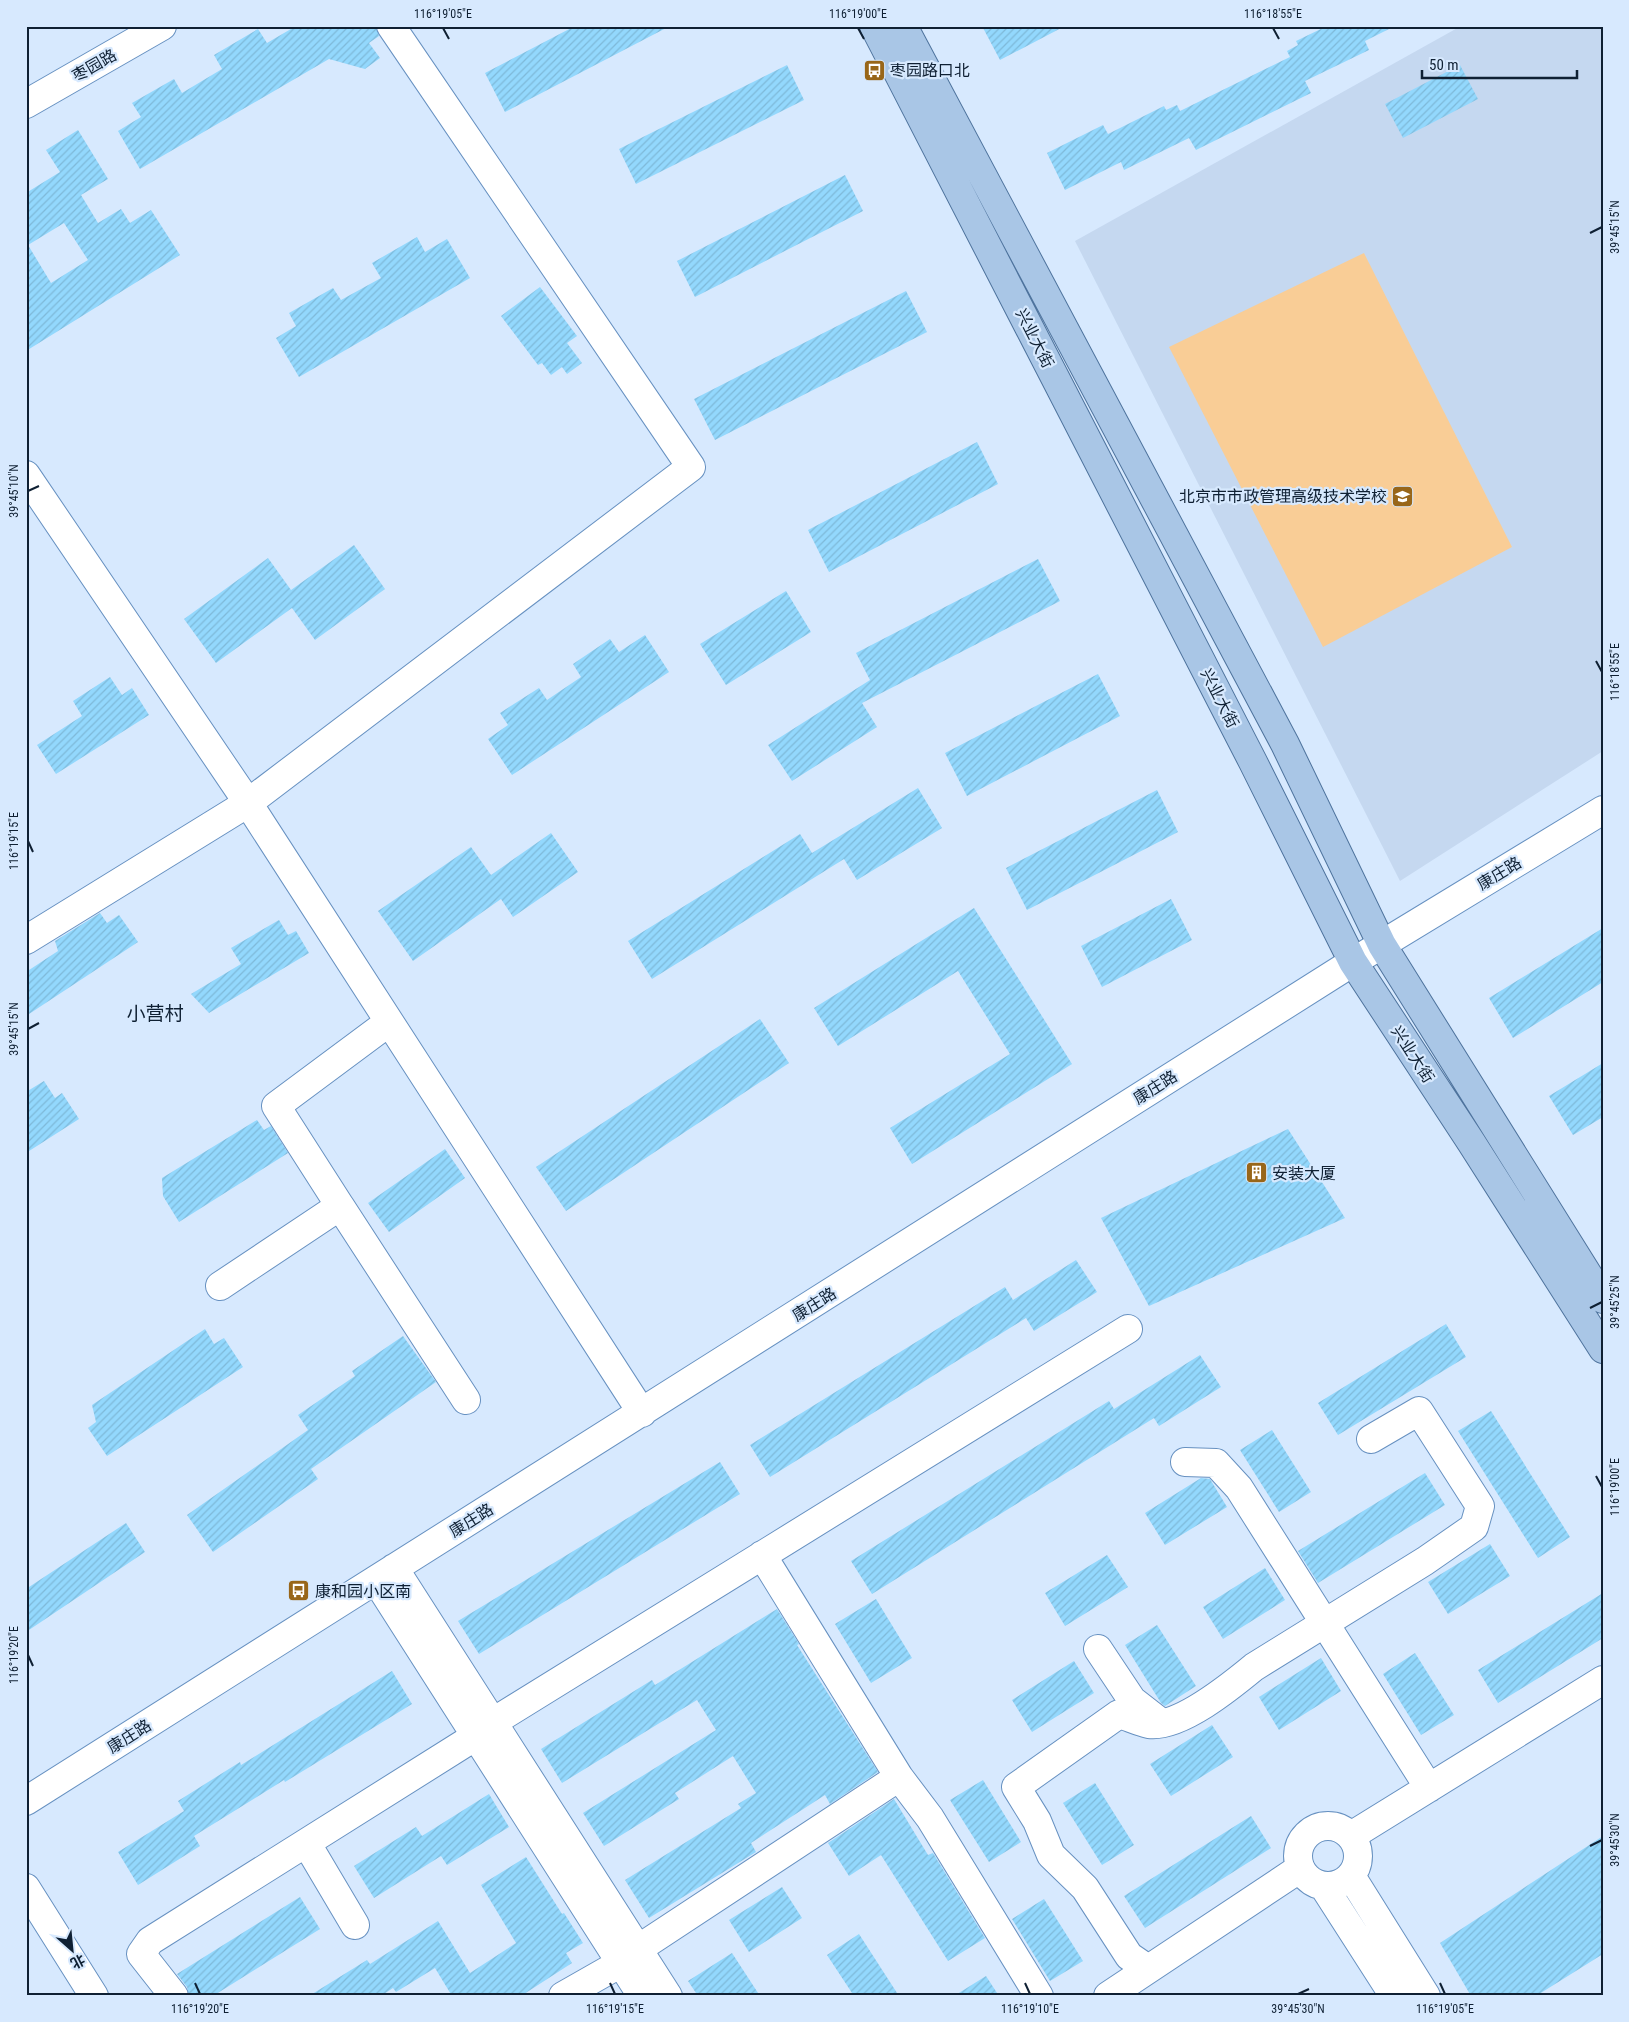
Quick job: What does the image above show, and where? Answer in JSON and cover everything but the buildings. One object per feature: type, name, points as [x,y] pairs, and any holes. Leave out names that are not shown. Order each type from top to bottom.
[{"type":"main road","name":"兴业大街","points":[[874,26],[1253,762],[1353,962],[1603,1349]]},
{"type":"main road","name":"兴业大街","points":[[903,26],[1284,744],[1382,945],[1603,1299]]},
{"type":"street","name":"枣园路","points":[[26,104],[162,26]]},
{"type":"street","points":[[26,940],[248,803],[691,467],[391,26]]},
{"type":"street","points":[[26,475],[248,803],[642,1413]]},
{"type":"street","name":"康庄路","points":[[26,1801],[1353,962],[1601,815]]},
{"type":"street","points":[[389,1022],[276,1106],[466,1400]]},
{"type":"street","points":[[220,1286],[340,1206]]},
{"type":"street","points":[[174,1996],[141,1954],[150,1941],[307,1844],[485,1729],[762,1555],[1128,1329]]},
{"type":"street","points":[[1148,1970],[1129,1956],[1085,1888],[1051,1855],[1037,1821],[1016,1787],[1119,1714],[1150,1724],[1178,1719],[1230,1687],[1254,1667],[1425,1561],[1474,1527],[1480,1506],[1419,1411],[1371,1439]]},
{"type":"street","points":[[1185,1462],[1216,1463],[1239,1488],[1429,1788]]},
{"type":"street","points":[[762,1555],[899,1777],[930,1818],[1039,1996]]},
{"type":"street","points":[[385,1574],[632,1963],[668,1996]]},
{"type":"street","points":[[1098,1649],[1132,1700],[1160,1722]]},
{"type":"street","points":[[1351,1836],[1603,1680]]},
{"type":"street","points":[[563,1996],[632,1963],[899,1777]]},
{"type":"street","points":[[1320,1826],[1339,1828],[1351,1836],[1357,1848],[1356,1868],[1351,1876],[1335,1886],[1324,1887],[1314,1884],[1299,1869],[1297,1858],[1302,1838],[1320,1826]]},
{"type":"street","points":[[307,1844],[355,1925]]},
{"type":"street","points":[[1108,1996],[1299,1869]]},
{"type":"street","points":[[1351,1876],[1426,1996]]},
{"type":"street","points":[[1324,1887],[1394,1996]]},
{"type":"street","points":[[26,1888],[94,1996]]},
{"type":"shaded area","name":"北京市市政管理高级技术学校","points":[[1461,26],[1603,26],[1603,751],[1400,881],[1075,241]]},
{"type":"shaded area","points":[[1364,253],[1512,547],[1323,647],[1169,347]]},
{"type":"place","name":"枣园路口北","points":[[874,70]]},
{"type":"place","name":"北京市市政管理高级技术学校","points":[[1403,496]]},
{"type":"place","name":"安装大厦","points":[[1256,1173]]},
{"type":"place","name":"康和园小区南","points":[[299,1591]]},
{"type":"district","name":"小营村","points":[[155,1013]]}]
